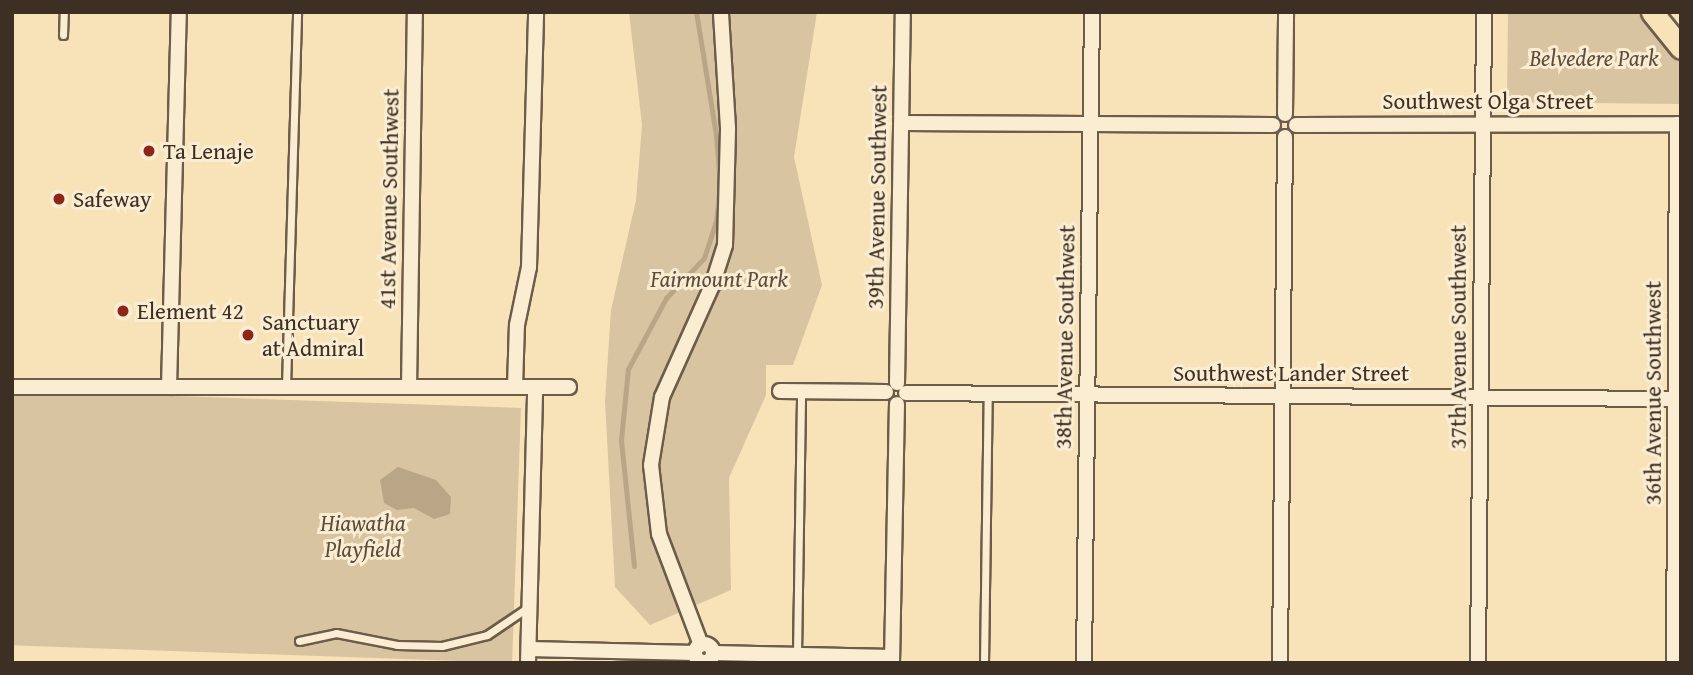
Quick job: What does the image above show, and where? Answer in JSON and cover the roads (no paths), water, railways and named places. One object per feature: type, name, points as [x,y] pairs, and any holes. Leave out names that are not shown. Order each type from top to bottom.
[{"type":"main road","points":[[1652,12],[1681,48]]},
{"type":"street","points":[[169,387],[179,12]]},
{"type":"street","name":"41st Avenue Southwest","points":[[409,387],[415,12]]},
{"type":"street","points":[[515,387],[517,325],[529,267],[536,12]]},
{"type":"street","points":[[705,655],[659,534],[651,465],[662,397],[712,286],[725,245],[729,128],[721,12]]},
{"type":"street","name":"39th Avenue Southwest","points":[[892,660],[903,12]]},
{"type":"street","name":"38th Avenue Southwest","points":[[1084,663],[1092,12]]},
{"type":"street","points":[[1280,663],[1285,137],[1296,125],[1285,114],[1286,12]]},
{"type":"street","name":"37th Avenue Southwest","points":[[1478,663],[1484,12]]},
{"type":"street","points":[[902,123],[1273,125],[1285,114]]},
{"type":"street","name":"Southwest Olga Street","points":[[1296,125],[1679,124]]},
{"type":"street","name":"36th Avenue Southwest","points":[[1674,663],[1679,124]]},
{"type":"street","points":[[1273,125],[1276,133],[1285,137]]},
{"type":"street","points":[[12,387],[569,387]]},
{"type":"street","points":[[535,387],[529,656],[797,655],[892,660]]},
{"type":"street","name":"Southwest Lander Street","points":[[780,391],[1676,399]]},
{"type":"lane","points":[[63,35],[64,12]]},
{"type":"lane","points":[[286,387],[297,12]]},
{"type":"lane","points":[[797,655],[801,391]]},
{"type":"lane","points":[[984,663],[988,393]]},
{"type":"lane","points":[[299,641],[336,633],[397,645],[442,646],[487,635],[520,616],[531,604]]},
{"type":"waterway","points":[[634,566],[621,440],[628,369],[666,298],[704,258],[716,222],[720,184],[716,135],[696,12]]},
{"type":"place","name":"Ta Lenaje","points":[[149,151]]},
{"type":"place","name":"Safeway","points":[[59,199]]},
{"type":"place","name":"Element 42","points":[[123,311]]},
{"type":"place","name":"Sanctuary at Admiral","points":[[248,335]]},
{"type":"park label","name":"Belvedere Park","points":[[1594,58]]},
{"type":"park label","name":"Fairmount Park","points":[[719,279]]},
{"type":"park label","name":"Hiawatha Playfield","points":[[363,536]]}]
